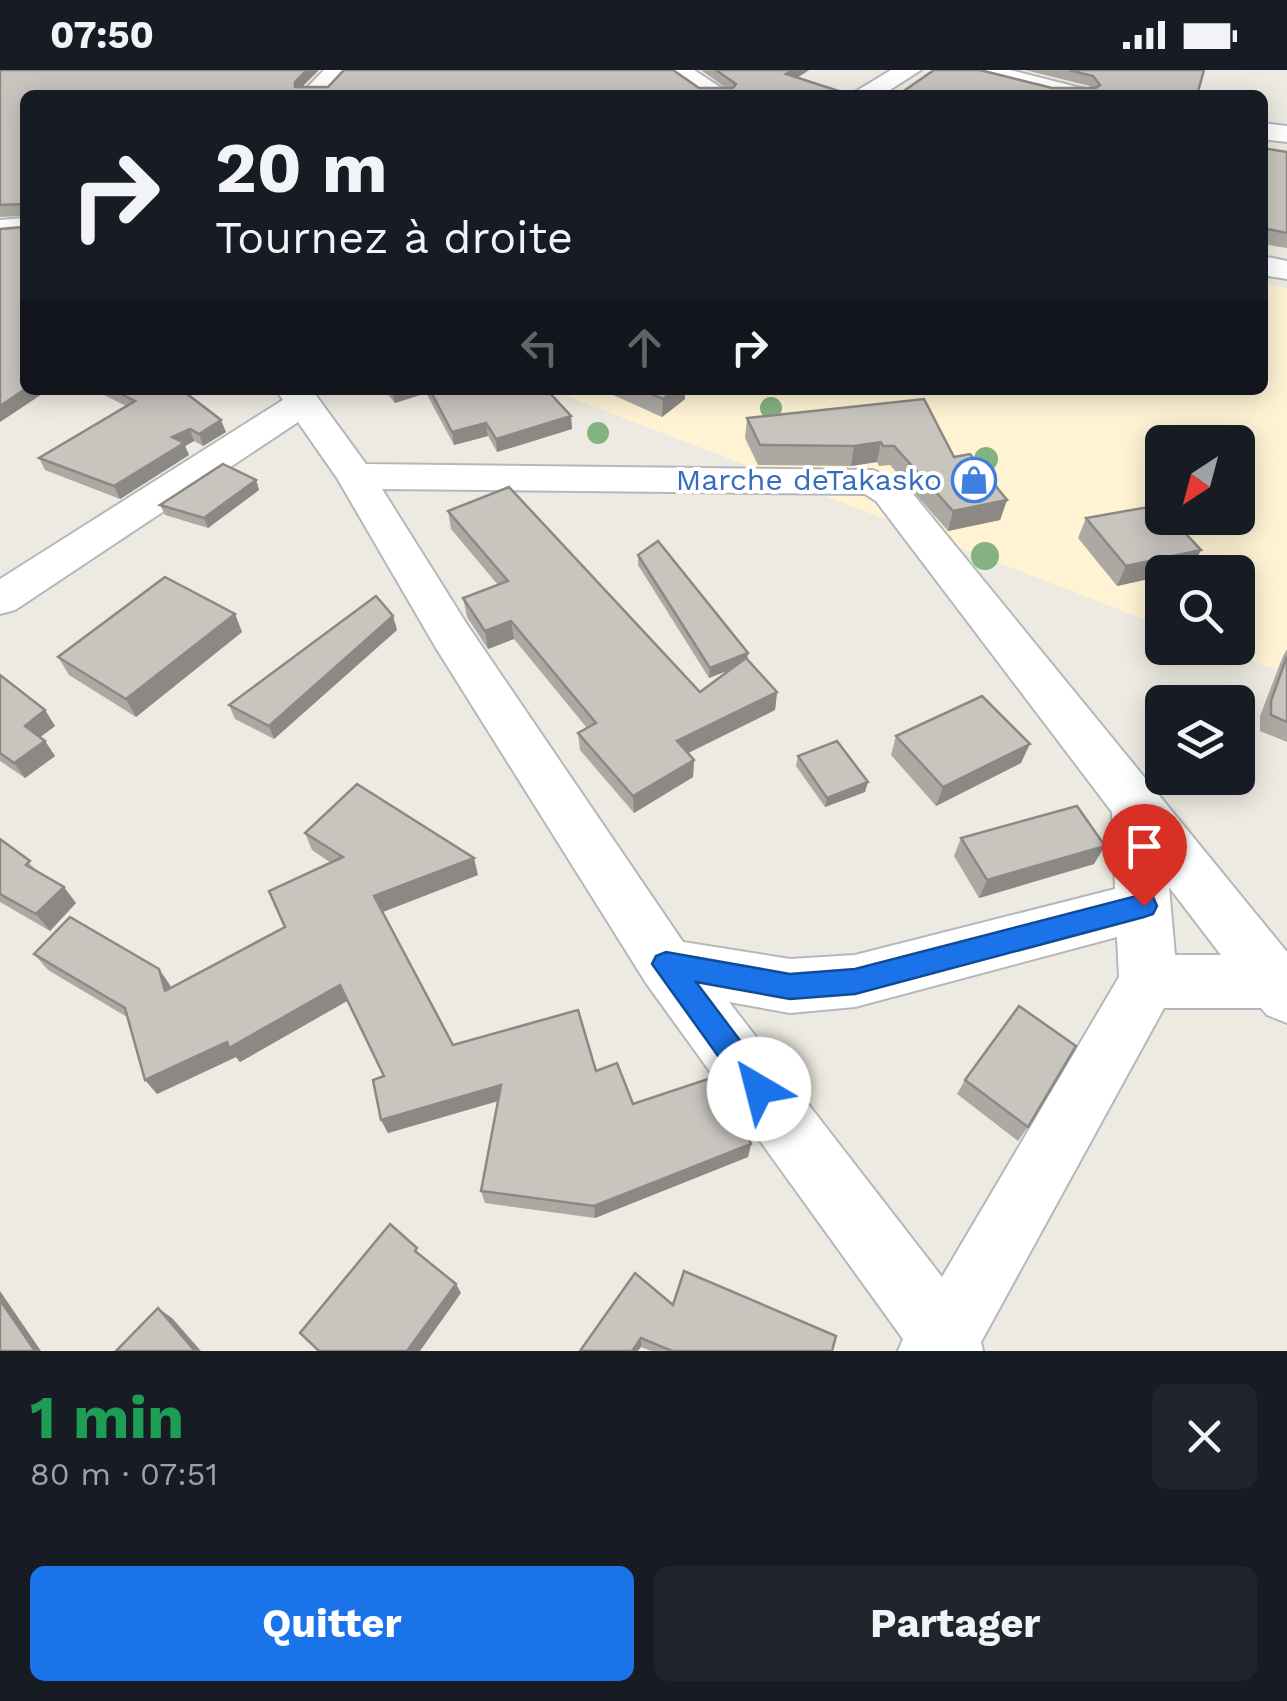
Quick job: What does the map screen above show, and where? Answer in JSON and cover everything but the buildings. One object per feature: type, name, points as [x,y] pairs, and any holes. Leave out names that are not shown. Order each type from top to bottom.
[{"type":"street","points":[[318,90],[338,70]]},
{"type":"street","points":[[676,70],[710,90]]},
{"type":"street","points":[[872,90],[909,70]]},
{"type":"street","points":[[982,70],[1060,90]]},
{"type":"street","points":[[0,599],[299,396],[355,476],[452,638],[666,964],[942,1347],[1148,982],[1137,802]]},
{"type":"street","points":[[355,476],[873,482],[890,492],[1281,989]]},
{"type":"street","points":[[666,964],[790,986],[855,981],[1144,906]]},
{"type":"street","points":[[1148,982],[1281,989]]},
{"type":"shaded area","name":"Marche deTakasko","points":[[1268,284],[1287,288],[1287,674],[1255,662],[1255,555],[1145,555],[1145,619],[564,395],[1268,395]]},
{"type":"place","name":"Marche deTakasko","points":[[974,480]]},
{"type":"route","points":[[759,1089],[666,964],[790,986],[855,981],[1144,906]]}]
